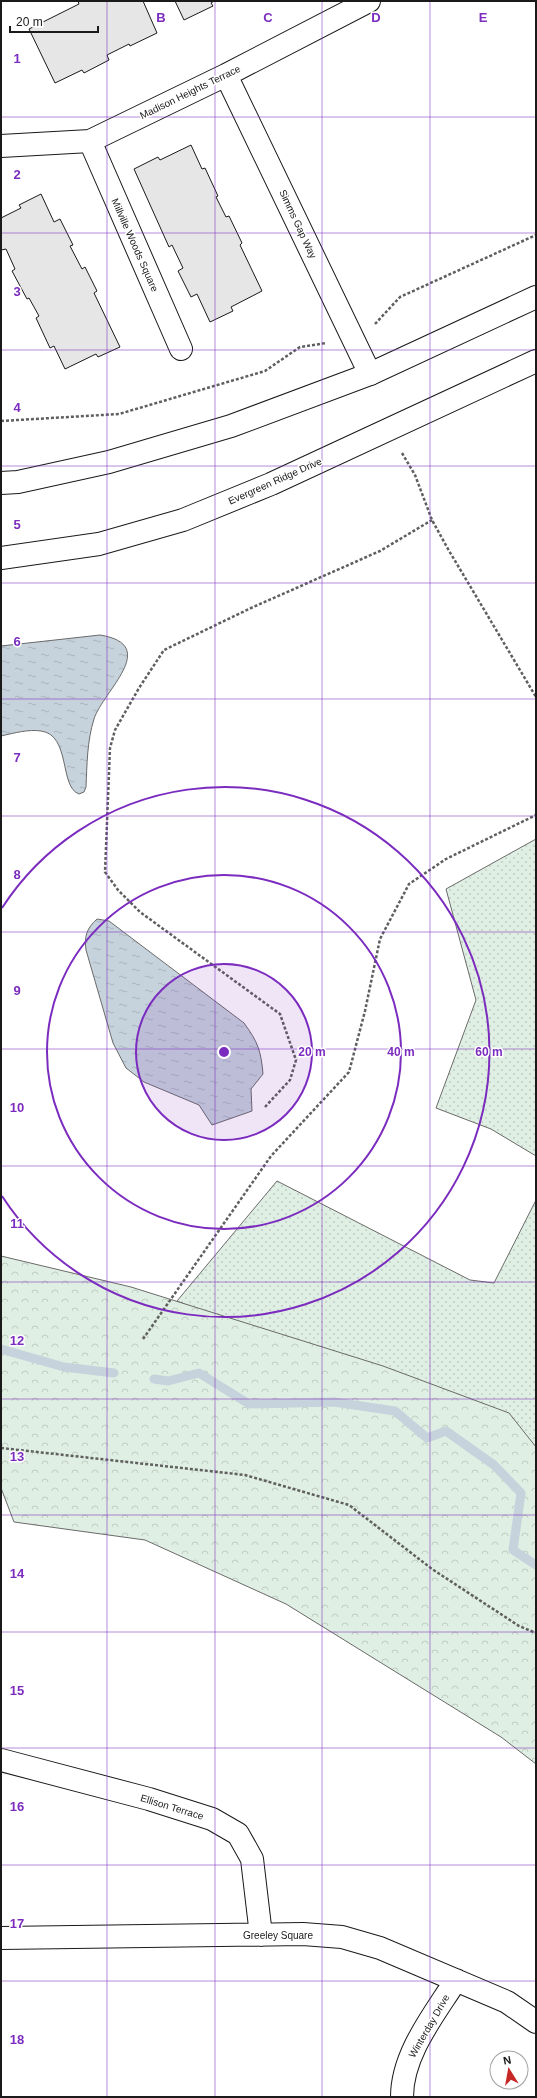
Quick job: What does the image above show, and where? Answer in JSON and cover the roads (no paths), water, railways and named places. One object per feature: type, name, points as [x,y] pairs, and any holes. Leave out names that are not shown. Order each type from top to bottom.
[{"type":"street","name":"Madison Heights Terrace","points":[[1,146],[90,141],[369,1]]},
{"type":"street","name":"Simms Gap Way","points":[[226,74],[370,374]]},
{"type":"street","name":"Millville Woods Square","points":[[90,141],[181,349]]},
{"type":"street","points":[[1,483],[18,482],[102,464],[232,426],[370,374],[536,297]]},
{"type":"street","name":"Evergreen Ridge Drive","points":[[1,558],[99,544],[184,520],[271,484],[536,361]]},
{"type":"street","name":"Ellison Terrace","points":[[1,1760],[149,1799],[212,1819],[238,1834],[252,1858],[261,1935]]},
{"type":"street","name":"Greeley Square","points":[[1,1938],[302,1934],[342,1937],[380,1948],[507,2002],[536,2022]]},
{"type":"street","name":"Winterday Drive","points":[[402,2097],[406,2066],[422,2034],[456,1980]]},
{"type":"water","points":[[100,635],[118,640],[126,648],[127,659],[116,683],[99,708],[94,719],[89,744],[86,787],[84,792],[79,794],[73,789],[69,782],[61,751],[57,742],[50,735],[41,731],[32,731],[1,736],[1,646]]},
{"type":"water","points":[[97,919],[109,921],[244,1023],[253,1036],[258,1047],[263,1074],[251,1089],[252,1111],[212,1125],[199,1105],[144,1082],[126,1068],[113,1043],[86,950],[85,941],[87,933]]},
{"type":"waterway","points":[[1,1349],[64,1367],[114,1373]]},
{"type":"waterway","points":[[154,1379],[168,1381],[199,1373],[249,1404],[334,1402],[395,1411],[427,1438],[446,1431],[494,1465],[521,1493],[513,1550],[536,1565]]}]
